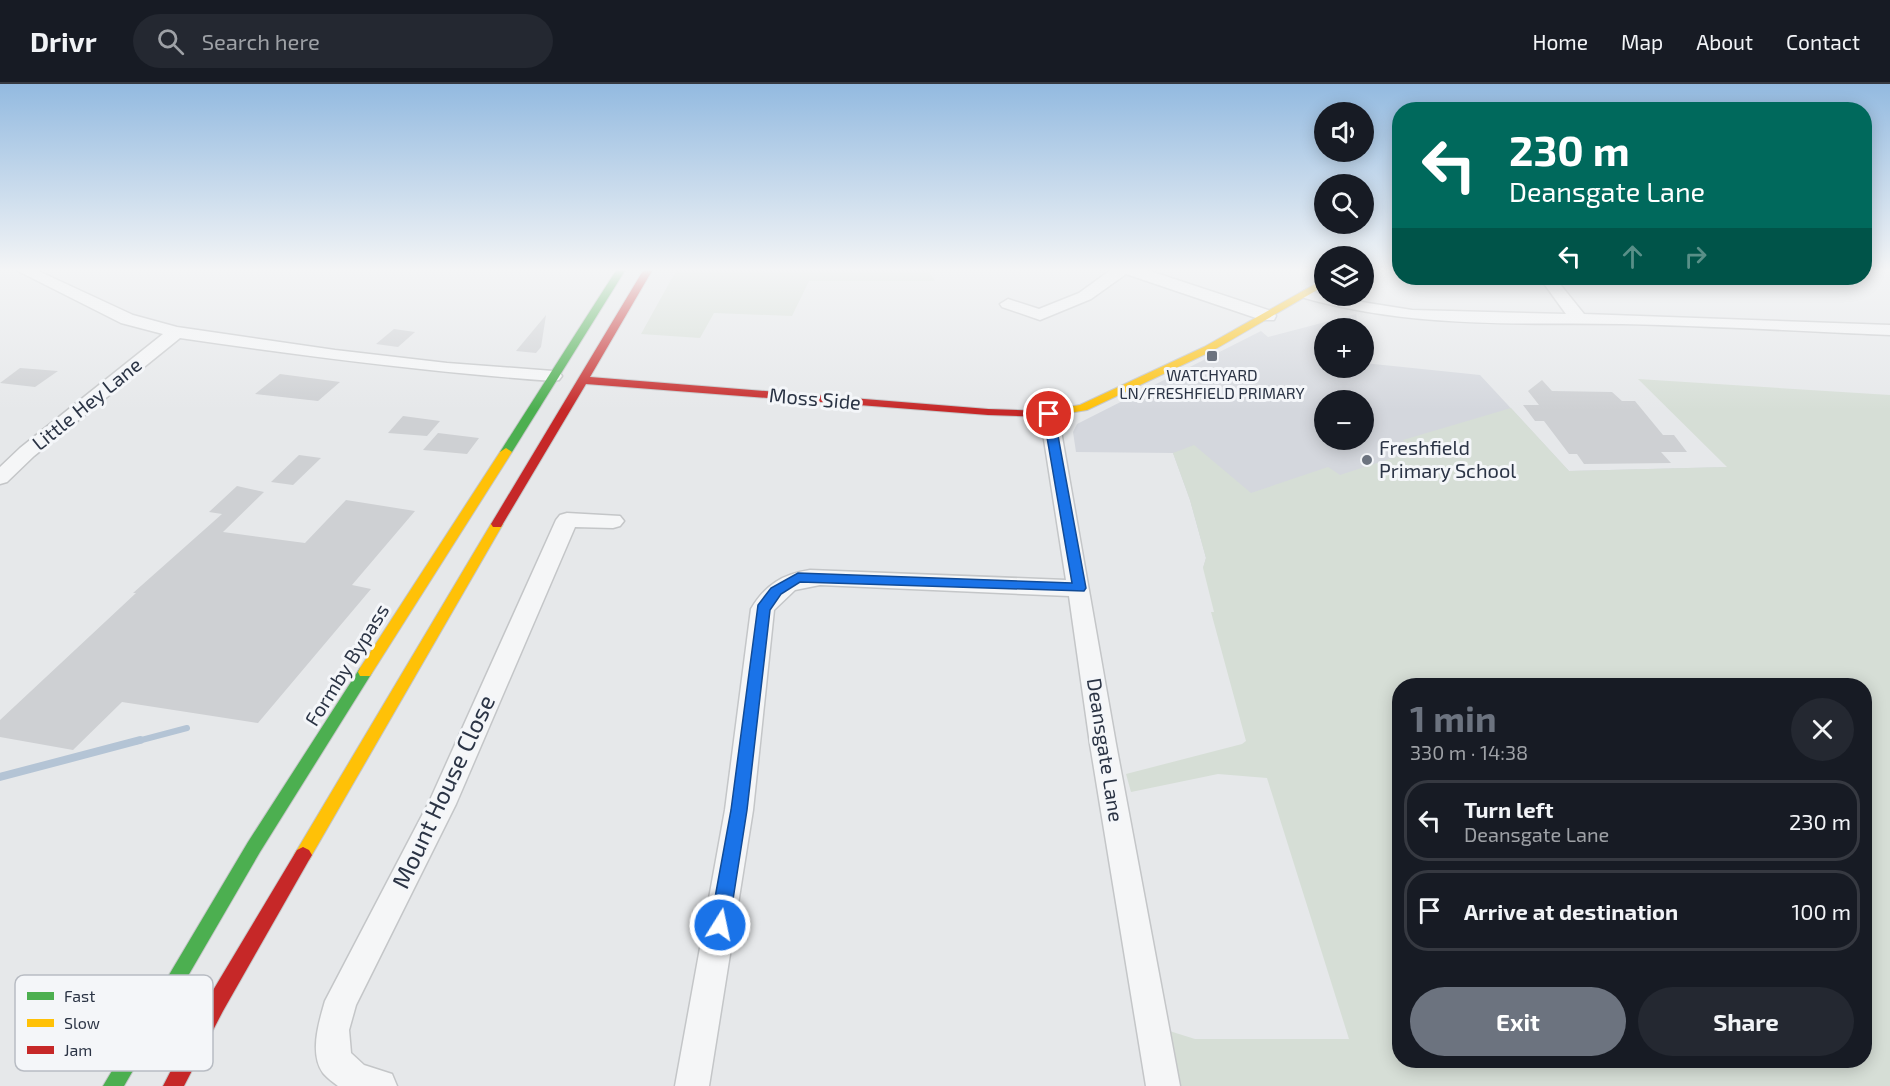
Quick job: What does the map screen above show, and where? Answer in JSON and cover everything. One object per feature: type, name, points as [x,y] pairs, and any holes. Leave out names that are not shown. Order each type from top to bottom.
[{"type":"main road","name":"Formby Bypass","points":[[178,975],[254,847],[592,316]]},
{"type":"main road","points":[[213,1010],[621,316]]},
{"type":"main road","name":"Moss Side","points":[[582,380],[988,412],[1049,414],[1083,408],[1131,387],[1268,316]]},
{"type":"main road","name":"Formby Bypass","points":[[113,1086],[122,1071]]},
{"type":"main road","points":[[173,1086],[181,1071]]},
{"type":"street","points":[[118,316],[176,332],[335,355],[447,368],[553,376]]},
{"type":"street","points":[[1410,316],[1705,321],[1890,330]]},
{"type":"street","points":[[1576,316],[1579,319]]},
{"type":"street","name":"Little Hey Lane","points":[[0,478],[27,452],[176,332]]},
{"type":"street","name":"Deansgate Lane","points":[[1049,414],[1079,588],[1102,744],[1163,1086]]},
{"type":"street","name":"Mount House Close","points":[[380,1086],[355,1079],[335,1061],[333,1030],[341,1001],[442,804],[567,520],[613,521]]},
{"type":"street","points":[[692,1086],[739,810],[763,609],[776,591],[798,577],[1079,588]]},
{"type":"shaded area","points":[[651,316],[712,316],[700,338],[641,334]]},
{"type":"shaded area","name":"Freshfield Primary School","points":[[1349,316],[1356,316],[1357,318],[1341,318]]},
{"type":"shaded area","name":"Freshfield Primary School","points":[[1314,325],[1314,378],[1374,378],[1374,364],[1480,375],[1569,471],[1728,467],[1203,568],[1206,558],[1190,500],[1173,453],[1076,452],[1073,432],[1077,424],[1261,331],[1268,337]]},
{"type":"shaded area","points":[[1638,379],[1890,395],[1890,1086],[1174,1086],[1163,1029],[1195,1039],[1349,1039],[1267,778],[1218,774],[1131,792],[1126,774],[1242,744],[1246,741],[1211,612],[1214,612],[1203,568],[1206,558],[1190,500],[1173,453],[1194,445],[1251,493],[1328,467],[1340,475],[1414,451],[1403,440],[1511,408],[1569,471],[1727,467]]},
{"type":"building","points":[[546,316],[541,347],[536,353],[516,351]]},
{"type":"building","points":[[394,329],[415,332],[398,347],[376,344]]},
{"type":"building","points":[[20,368],[58,371],[35,387],[0,383]]},
{"type":"building","points":[[280,374],[340,382],[318,401],[255,394]]},
{"type":"building","points":[[1542,380],[1552,391],[1612,392],[1622,401],[1635,401],[1663,435],[1674,435],[1687,452],[1661,452],[1671,463],[1584,464],[1577,454],[1569,454],[1544,421],[1535,421],[1523,405],[1539,405],[1528,391]]},
{"type":"building","points":[[403,416],[440,421],[427,436],[388,433]]},
{"type":"building","points":[[438,433],[479,438],[467,454],[423,450]]},
{"type":"building","points":[[299,455],[321,458],[293,485],[271,482]]},
{"type":"building","points":[[237,486],[264,492],[223,532],[305,543],[346,500],[415,511],[352,585],[371,589],[258,723],[122,702],[73,750],[0,737],[0,720],[136,593],[133,593],[222,514],[209,512]]},
{"type":"waterway","points":[[134,742],[187,728]]},
{"type":"waterway","points":[[0,777],[140,740]]},
{"type":"traffic: fast","points":[[506,452],[592,316]]},
{"type":"traffic: fast","points":[[178,975],[254,847],[365,672]]},
{"type":"traffic: fast","points":[[113,1086],[122,1071]]},
{"type":"traffic: slow","points":[[1045,414],[1083,408],[1208,349],[1266,316]]},
{"type":"traffic: slow","points":[[365,672],[506,452]]},
{"type":"traffic: slow","points":[[303,855],[497,524]]},
{"type":"traffic: jam","points":[[497,524],[621,316]]},
{"type":"traffic: jam","points":[[582,380],[988,412],[1045,414]]},
{"type":"traffic: jam","points":[[213,1010],[303,855]]},
{"type":"traffic: jam","points":[[173,1086],[181,1071]]},
{"type":"place","name":"WATCHYARD LN/FRESHFIELD PRIMARY","points":[[1212,356]]},
{"type":"place","name":"Freshfield Primary School","points":[[1367,460]]},
{"type":"route","points":[[720,925],[739,810],[763,609],[776,591],[798,577],[1079,588],[1049,414]]}]
